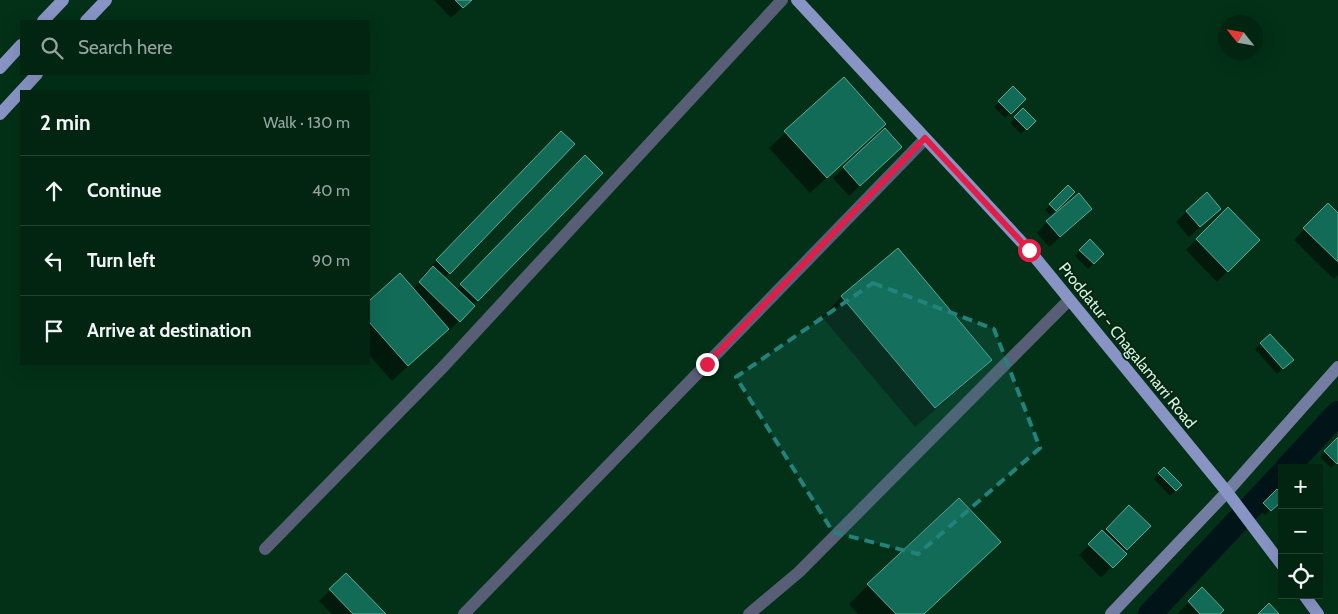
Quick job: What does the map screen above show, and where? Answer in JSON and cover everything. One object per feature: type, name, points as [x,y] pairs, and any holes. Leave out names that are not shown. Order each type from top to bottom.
[{"type":"main road","points":[[45,20],[63,0]]},
{"type":"main road","points":[[87,20],[106,0]]},
{"type":"main road","name":"Proddatur - Chagalamarri Road","points":[[797,0],[1029,250],[1227,492],[1278,560]]},
{"type":"main road","points":[[0,68],[20,46]]},
{"type":"main road","points":[[22,90],[36,75]]},
{"type":"main road","points":[[0,114],[20,92]]},
{"type":"main road","points":[[1111,614],[1227,492],[1338,367]]},
{"type":"main road","points":[[1307,599],[1318,614]]},
{"type":"street","points":[[265,549],[444,366],[782,0]]},
{"type":"street","points":[[464,614],[925,138]]},
{"type":"street","points":[[750,614],[799,572],[1069,300]]},
{"type":"highlighted area","points":[[873,283],[994,329],[1040,448],[918,554],[833,532],[736,377]]},
{"type":"building","points":[[455,0],[472,0],[463,8]]},
{"type":"building","points":[[844,77],[886,124],[827,178],[784,131]]},
{"type":"building","points":[[1013,86],[1026,99],[1011,114],[998,101]]},
{"type":"building","points":[[1023,108],[1036,121],[1027,130],[1014,117]]},
{"type":"building","points":[[885,128],[902,147],[860,186],[843,167]]},
{"type":"building","points":[[561,131],[575,144],[450,274],[436,260]]},
{"type":"building","points":[[585,155],[603,173],[478,301],[460,284]]},
{"type":"building","points":[[1068,185],[1075,192],[1056,211],[1049,204]]},
{"type":"building","points":[[1207,192],[1221,209],[1200,227],[1186,211]]},
{"type":"building","points":[[1079,193],[1092,209],[1060,237],[1046,221]]},
{"type":"building","points":[[1328,203],[1338,213],[1338,262],[1303,228]]},
{"type":"building","points":[[1228,207],[1260,240],[1228,272],[1196,239]]},
{"type":"building","points":[[1090,239],[1104,254],[1094,264],[1079,250]]},
{"type":"building","points":[[898,248],[992,360],[935,408],[841,296]]},
{"type":"building","points":[[433,266],[475,306],[460,322],[419,282]]},
{"type":"building","points":[[400,273],[449,329],[408,366],[370,323],[370,300]]},
{"type":"building","points":[[1270,334],[1294,360],[1283,369],[1260,343]]},
{"type":"building","points":[[1338,437],[1338,463],[1337,464],[1324,451]]},
{"type":"building","points":[[1164,467],[1182,485],[1176,491],[1158,473]]},
{"type":"building","points":[[1278,490],[1278,505],[1271,511],[1263,503]]},
{"type":"building","points":[[959,498],[1001,542],[924,614],[896,614],[867,584]]},
{"type":"building","points":[[1129,505],[1151,526],[1127,550],[1106,529]]},
{"type":"building","points":[[1102,530],[1127,554],[1113,568],[1088,544]]},
{"type":"building","points":[[346,573],[386,614],[353,614],[329,589]]},
{"type":"building","points":[[1202,587],[1224,610],[1220,614],[1200,614],[1188,601]]},
{"type":"building","points":[[1269,603],[1279,614],[1258,614]]},
{"type":"waterway","points":[[1291,464],[1338,413]]},
{"type":"waterway","points":[[1150,614],[1278,478]]},
{"type":"route","points":[[707,364],[925,138],[1029,250]]}]
